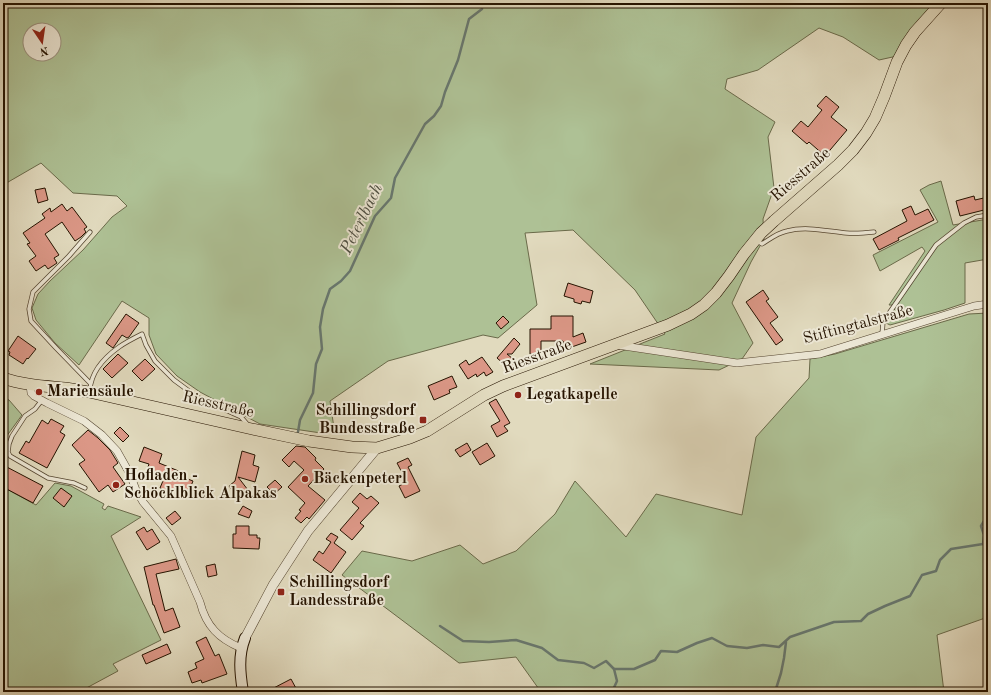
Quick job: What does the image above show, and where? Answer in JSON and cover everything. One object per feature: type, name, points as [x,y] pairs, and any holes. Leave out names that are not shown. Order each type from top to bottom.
[{"type":"main road","name":"Riesstraße","points":[[3,378],[30,385],[90,388],[252,429],[316,442],[352,447],[377,448],[410,438],[426,431],[484,395],[503,386],[668,325],[691,314],[704,305],[716,293],[744,254],[774,221],[838,166],[853,150],[875,118],[897,62],[906,45],[941,3]]},
{"type":"main road","points":[[243,692],[240,672],[241,648],[245,638]]},
{"type":"street","name":"Stiftingtalstraße","points":[[615,345],[738,363],[820,354],[974,306],[988,304]]},
{"type":"street","points":[[30,385],[31,393],[84,421],[102,435],[117,451],[143,502],[170,536],[209,623],[216,633],[230,643],[241,648]]},
{"type":"street","points":[[245,638],[273,585],[308,531],[377,448]]},
{"type":"lane","points":[[882,335],[883,322],[936,245],[964,223],[976,217],[988,215]]},
{"type":"lane","points":[[756,240],[762,244],[777,234],[797,229],[861,234],[874,232]]},
{"type":"lane","points":[[90,232],[69,256],[33,292],[29,309],[31,321],[90,388],[100,365],[120,346],[142,334],[155,361],[174,380],[197,397],[241,417],[252,429]]},
{"type":"lane","points":[[42,400],[35,409],[25,416],[19,425],[9,444],[8,452],[10,456],[48,478],[74,483],[84,488]]},
{"type":"green space","points":[[3,3],[949,3],[926,26],[906,54],[879,60],[843,37],[819,28],[758,70],[727,79],[725,89],[775,122],[768,137],[774,188],[763,219],[764,239],[751,262],[732,303],[753,343],[742,359],[719,370],[590,364],[665,334],[635,290],[573,230],[525,233],[537,305],[498,338],[483,335],[388,361],[330,401],[334,428],[321,433],[260,424],[200,392],[177,376],[156,354],[149,335],[149,318],[122,301],[79,365],[55,343],[36,320],[32,308],[38,294],[83,250],[112,217],[127,206],[117,196],[73,193],[41,163],[3,185]]},
{"type":"green space","points":[[941,181],[953,225],[988,219],[988,259],[965,263],[965,303],[890,325],[886,323],[897,305],[889,305],[925,251],[922,247],[880,271],[873,255],[938,222],[920,190]]},
{"type":"green space","points":[[988,313],[988,617],[937,635],[944,692],[541,692],[516,657],[459,663],[342,575],[362,551],[412,561],[460,545],[483,564],[516,551],[555,514],[575,481],[626,537],[656,494],[742,515],[756,437],[809,378],[810,359],[835,354],[969,314]]},
{"type":"green space","points":[[3,397],[9,400],[22,415],[6,437],[3,449]]},
{"type":"green space","points":[[55,483],[71,486],[104,504],[102,508],[105,510],[108,506],[141,517],[111,536],[161,640],[113,664],[118,671],[79,692],[3,692],[3,487],[36,505]]},
{"type":"building","points":[[826,96],[839,107],[831,117],[847,130],[825,156],[809,142],[807,144],[792,131],[801,121],[808,127],[822,110],[817,106]]},
{"type":"building","points":[[45,188],[48,200],[38,203],[35,190]]},
{"type":"building","points":[[974,196],[975,200],[988,197],[988,209],[960,216],[956,201]]},
{"type":"building","points":[[62,204],[67,211],[72,207],[87,227],[84,229],[86,232],[75,241],[62,222],[45,234],[59,255],[54,258],[57,263],[48,269],[45,265],[36,271],[29,261],[36,256],[27,244],[30,243],[23,233],[45,218],[42,214],[50,208],[51,212]]},
{"type":"building","points":[[911,206],[915,215],[928,209],[934,220],[898,238],[899,240],[879,250],[873,239],[907,221],[902,210]]},
{"type":"building","points":[[568,283],[593,291],[590,303],[582,301],[581,304],[574,302],[574,299],[564,296]]},
{"type":"building","points":[[763,290],[769,299],[766,301],[778,317],[770,323],[783,340],[776,345],[746,302]]},
{"type":"building","points":[[126,314],[139,323],[129,337],[127,338],[122,335],[113,348],[106,343]]},
{"type":"building","points":[[503,316],[509,322],[501,329],[496,323]]},
{"type":"building","points":[[551,316],[573,316],[573,337],[583,333],[586,342],[566,349],[563,341],[541,341],[541,354],[530,354],[530,329],[551,329]]},
{"type":"building","points":[[18,336],[36,349],[23,364],[9,355],[10,352],[8,351]]},
{"type":"building","points":[[514,338],[520,344],[512,354],[507,354],[519,364],[512,371],[497,358]]},
{"type":"building","points":[[118,354],[128,363],[112,378],[103,369]]},
{"type":"building","points":[[482,357],[493,372],[486,376],[484,372],[477,377],[476,374],[468,379],[459,365],[466,360],[469,365]]},
{"type":"building","points":[[145,359],[155,369],[142,381],[132,371]]},
{"type":"building","points":[[452,376],[457,387],[449,390],[450,393],[434,400],[428,386]]},
{"type":"building","points":[[496,399],[510,423],[504,426],[508,431],[497,437],[491,426],[500,421],[489,403]]},
{"type":"building","points":[[51,419],[64,426],[60,432],[65,435],[47,468],[19,453],[26,441],[29,443],[42,420],[48,424]]},
{"type":"building","points":[[120,427],[129,436],[123,442],[114,433]]},
{"type":"building","points":[[88,430],[110,450],[118,463],[113,467],[125,484],[113,492],[108,485],[99,492],[79,464],[85,460],[72,445]]},
{"type":"building","points":[[467,443],[471,450],[460,457],[455,450]]},
{"type":"building","points":[[487,443],[495,456],[480,465],[472,452]]},
{"type":"building","name":"Bäckenpeterl","points":[[296,446],[305,447],[324,469],[308,486],[325,500],[309,519],[307,517],[301,523],[295,518],[305,503],[288,487],[304,470],[294,461],[289,467],[282,460]]},
{"type":"building","points":[[144,447],[162,454],[159,463],[181,472],[180,476],[193,481],[187,496],[174,490],[172,493],[160,488],[165,476],[147,470],[149,464],[139,461]]},
{"type":"building","points":[[242,451],[255,455],[253,465],[259,467],[255,482],[238,477],[248,490],[238,497],[229,486],[235,481]]},
{"type":"building","points":[[408,458],[412,465],[408,467],[420,491],[405,498],[399,486],[407,482],[397,463]]},
{"type":"building","points":[[3,465],[43,486],[33,503],[3,487]]},
{"type":"building","points":[[275,480],[282,487],[274,494],[267,487]]},
{"type":"building","points":[[61,488],[72,496],[64,507],[53,498]]},
{"type":"building","points":[[360,493],[367,499],[371,496],[379,503],[360,523],[364,526],[352,540],[340,530],[359,508],[352,502]]},
{"type":"building","points":[[243,506],[252,511],[249,518],[238,514]]},
{"type":"building","points":[[175,511],[181,518],[172,525],[166,518]]},
{"type":"building","points":[[236,526],[249,526],[249,535],[257,535],[257,538],[260,538],[259,549],[233,548],[233,534],[236,534]]},
{"type":"building","points":[[144,527],[147,532],[152,529],[160,542],[147,550],[136,532]]},
{"type":"building","points":[[331,533],[338,537],[334,543],[346,552],[331,573],[313,560],[319,551],[323,554],[331,542],[326,539]]},
{"type":"building","points":[[176,559],[179,569],[156,574],[165,611],[173,608],[180,627],[164,633],[153,605],[144,567]]},
{"type":"building","points":[[215,564],[217,575],[208,577],[206,566]]},
{"type":"building","points":[[206,637],[215,656],[219,654],[227,674],[202,683],[201,680],[192,683],[188,672],[197,668],[195,663],[204,659],[196,642]]},
{"type":"building","points":[[167,644],[171,653],[146,664],[142,655]]},
{"type":"building","points":[[291,679],[298,692],[266,692]]},
{"type":"waterway","name":"Peterlbach","points":[[298,432],[300,420],[313,393],[316,364],[322,349],[320,327],[323,309],[330,289],[341,281],[350,271],[375,216],[391,198],[395,178],[425,124],[434,116],[441,106],[458,60],[469,19],[482,9],[482,3]]},
{"type":"waterway","points":[[614,669],[634,669],[655,660],[661,651],[677,652],[712,638],[727,646],[747,648],[763,645],[779,647],[790,637],[834,622],[861,621],[868,614],[910,596],[922,575],[936,571],[940,560],[951,549],[983,544],[984,535],[981,526],[984,521],[988,525]]},
{"type":"waterway","points":[[440,626],[463,641],[489,642],[516,640],[542,648],[558,660],[584,663],[594,668],[606,661],[614,669],[617,681],[612,692]]},
{"type":"waterway","points":[[775,692],[781,673],[786,642]]},
{"type":"place","name":"Mariensäule","points":[[39,392]]},
{"type":"place","name":"Legatkapelle","points":[[518,395]]},
{"type":"place","name":"Schillingsdorf Bundesstraße","points":[[423,420]]},
{"type":"place","name":"Bäckenpeterl","points":[[305,479]]},
{"type":"place","name":"Hofladen - Schöcklblick Alpakas","points":[[116,485]]},
{"type":"place","name":"Schillingsdorf Landesstraße","points":[[281,592]]}]
